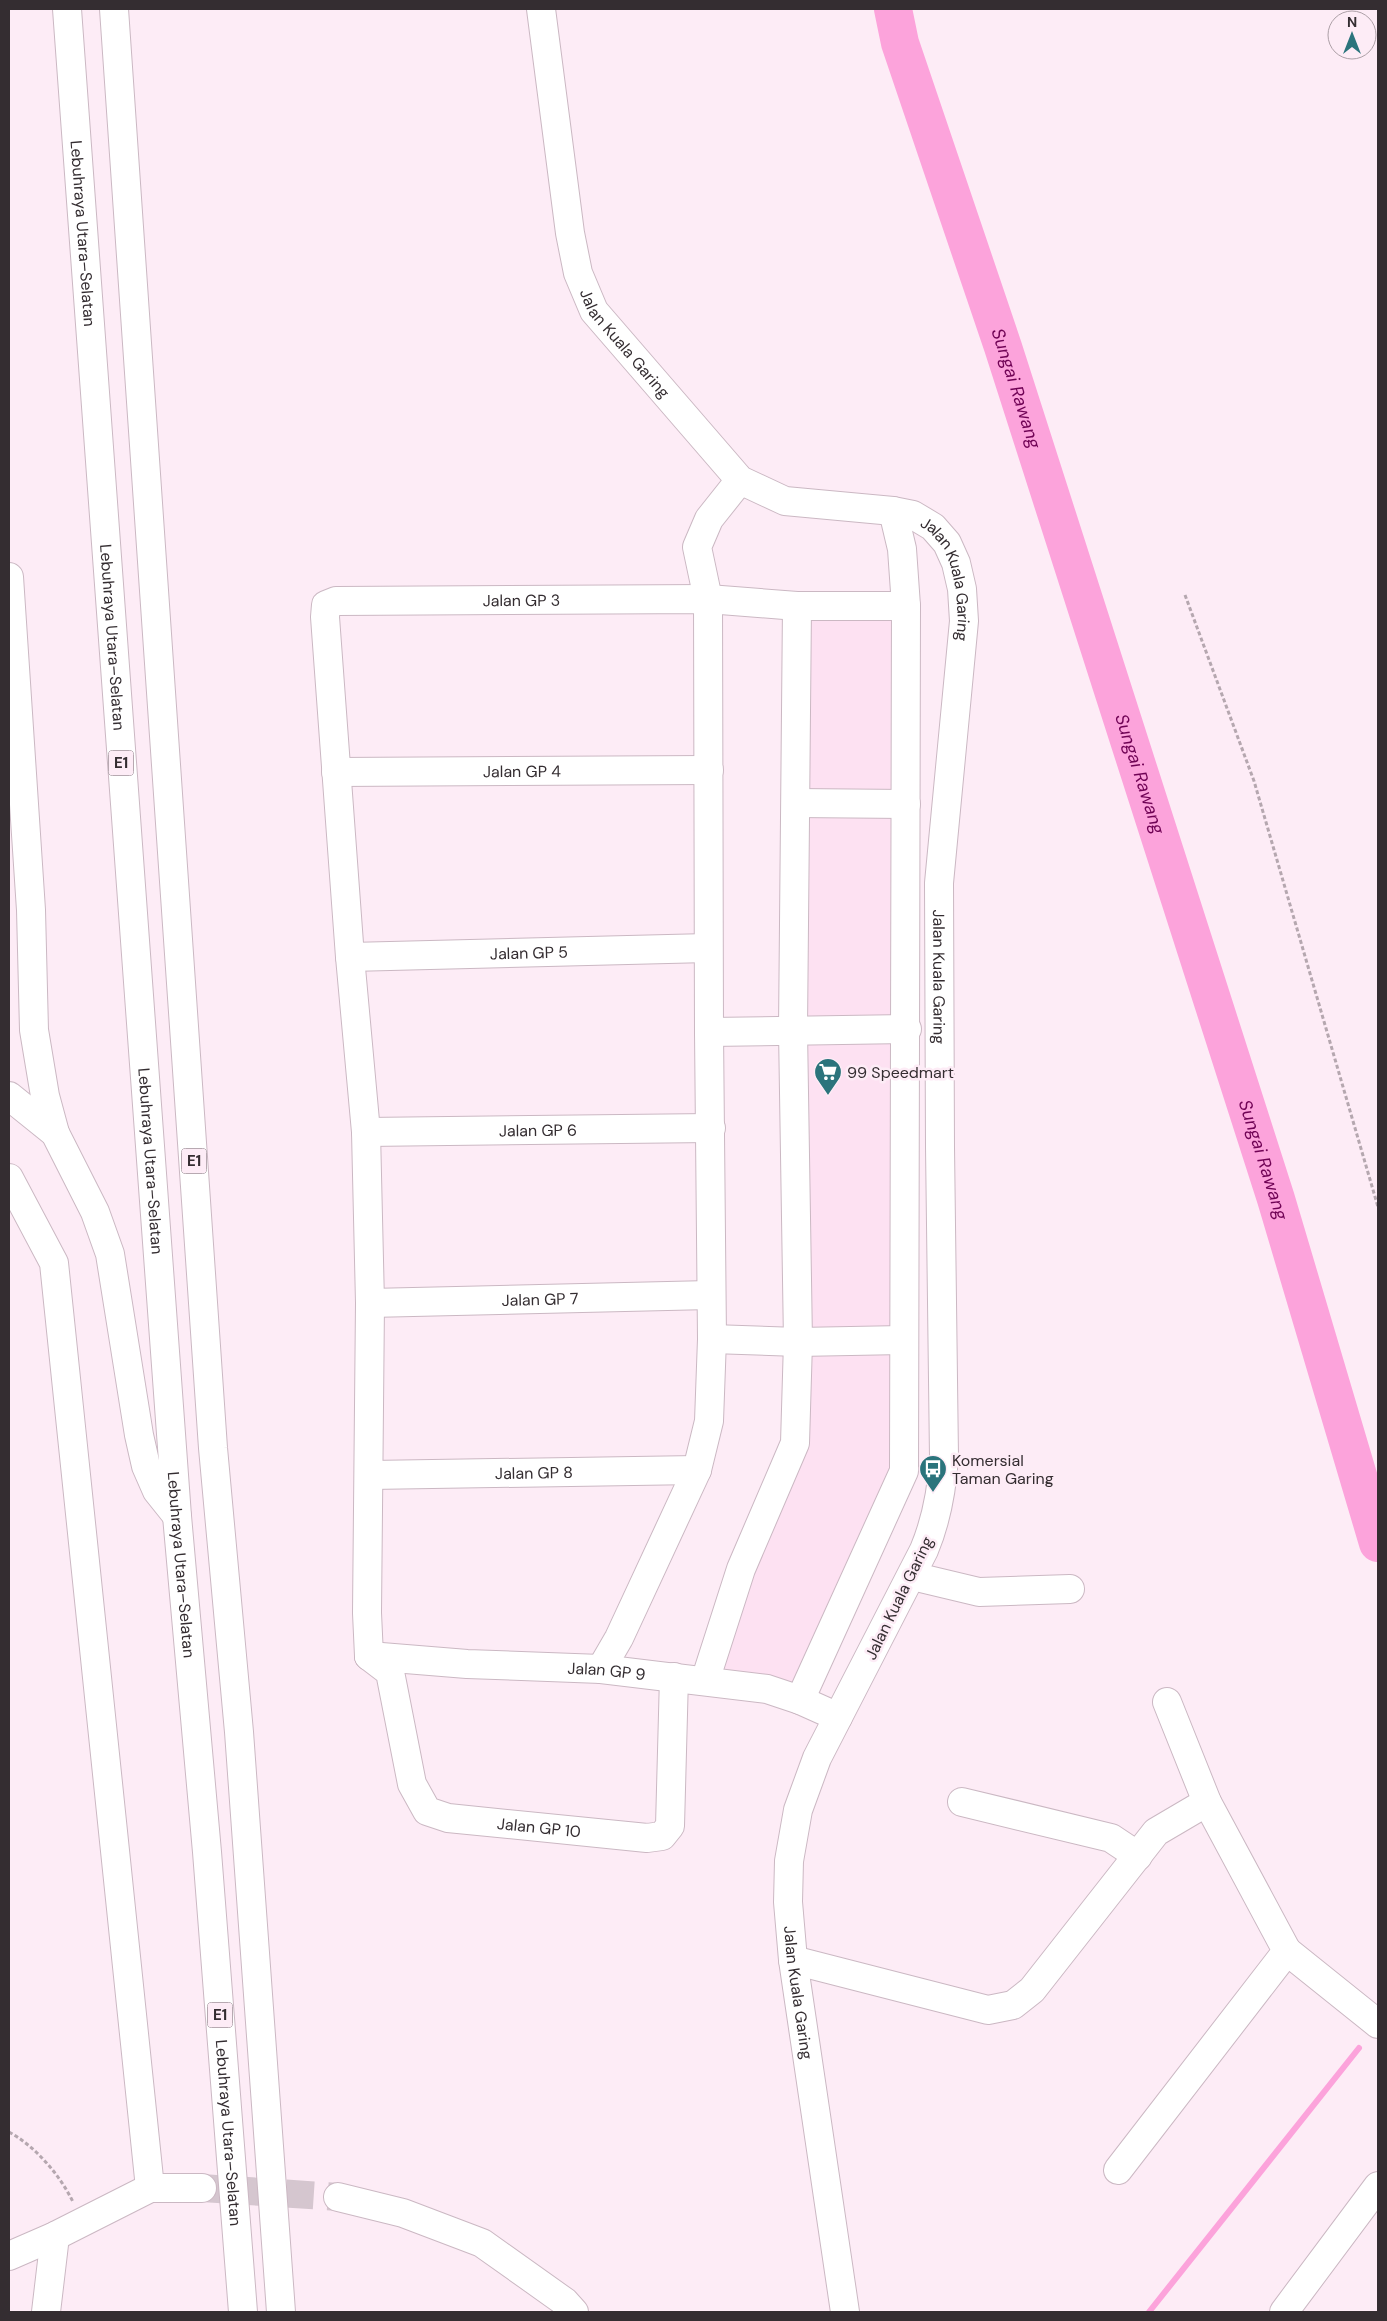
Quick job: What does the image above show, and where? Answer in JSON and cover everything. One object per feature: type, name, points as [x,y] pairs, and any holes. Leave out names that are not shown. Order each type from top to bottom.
[{"type":"main road","name":"Lebuhraya Utara–Selatan","points":[[67,9],[177,1516],[207,1852],[243,2312]]},
{"type":"main road","name":"E1","points":[[114,9],[213,1438],[239,1732],[281,2312]]},
{"type":"main road","name":"Jalan Kuala Garing","points":[[542,9],[570,233],[578,273],[594,311],[740,480],[785,500],[893,511],[913,515],[933,527],[947,543],[962,589],[964,621],[939,883],[944,1457],[942,1491],[934,1526],[912,1576],[817,1758],[798,1810],[789,1861],[788,1902],[793,1960],[845,2312]]},
{"type":"main road","points":[[601,1669],[619,1638],[697,1470],[709,1420],[712,1339],[710,1295],[711,1128],[708,948],[708,599],[697,547],[709,519],[740,480]]},
{"type":"main road","points":[[800,1700],[904,1471],[903,1340],[907,1030],[906,606],[902,549],[893,511]]},
{"type":"main road","points":[[9,577],[31,910],[34,1030],[45,1096],[55,1133],[95,1212],[110,1254],[139,1435],[146,1466],[157,1492],[177,1516]]},
{"type":"main road","name":"Jalan GP 3","points":[[336,772],[325,617],[326,605],[336,601],[708,599],[797,606],[906,606]]},
{"type":"main road","points":[[705,1681],[741,1569],[796,1443],[798,1342],[793,1030],[797,606]]},
{"type":"main road","name":"Jalan GP 4","points":[[336,772],[709,770]]},
{"type":"main road","points":[[336,772],[366,1132],[370,1304],[370,1475],[367,1613],[369,1656]]},
{"type":"main road","points":[[796,803],[906,804]]},
{"type":"main road","name":"Jalan GP 5","points":[[350,957],[708,948]]},
{"type":"main road","points":[[709,1032],[907,1030]]},
{"type":"main road","points":[[9,1096],[55,1133]]},
{"type":"main road","name":"Jalan GP 6","points":[[366,1132],[711,1128]]},
{"type":"main road","points":[[9,1178],[54,1263],[150,2188]]},
{"type":"main road","name":"Jalan GP 7","points":[[370,1304],[710,1295]]},
{"type":"main road","points":[[712,1339],[798,1342],[903,1340]]},
{"type":"main road","name":"Jalan GP 8","points":[[370,1475],[697,1470]]},
{"type":"main road","points":[[912,1576],[979,1592],[1070,1589]]},
{"type":"main road","name":"Jalan GP 9","points":[[369,1656],[467,1664],[601,1669],[767,1689],[800,1700],[838,1717]]},
{"type":"main road","name":"Jalan GP 10","points":[[369,1656],[390,1672],[412,1784],[427,1811],[448,1818],[647,1838],[662,1836],[670,1826],[674,1677]]},
{"type":"main road","points":[[1167,1702],[1207,1802],[1287,1951],[1378,2024]]},
{"type":"main road","points":[[962,1802],[1111,1838],[1138,1856]]},
{"type":"main road","points":[[793,1960],[988,2010],[1012,2005],[1032,1990],[1156,1832],[1207,1802]]},
{"type":"main road","points":[[1118,2170],[1287,1951]]},
{"type":"main road","points":[[1284,2312],[1378,2186]]},
{"type":"main road","points":[[9,2256],[55,2236],[150,2188],[202,2188]]},
{"type":"main road","points":[[338,2197],[404,2213],[482,2243],[565,2302],[574,2312]]},
{"type":"main road","points":[[46,2312],[55,2236]]},
{"type":"path","points":[[1185,595],[1254,781],[1290,911],[1378,1207]]},
{"type":"path","points":[[9,2132],[21,2138],[46,2163],[72,2198],[82,2221]]},
{"type":"shaded area","points":[[802,614],[900,615],[900,1469],[800,1687],[712,1675],[800,1444]]},
{"type":"waterway","name":"Sungai Rawang","points":[[893,9],[900,43],[1003,347],[1276,1199],[1378,1543]]},
{"type":"waterway","points":[[1149,2312],[1359,2048]]},
{"type":"tunnel","points":[[202,2188],[338,2197]]},
{"type":"place","name":"99 Speedmart","points":[[828,1096]]},
{"type":"place","name":"Komersial Taman Garing","points":[[933,1493]]}]
